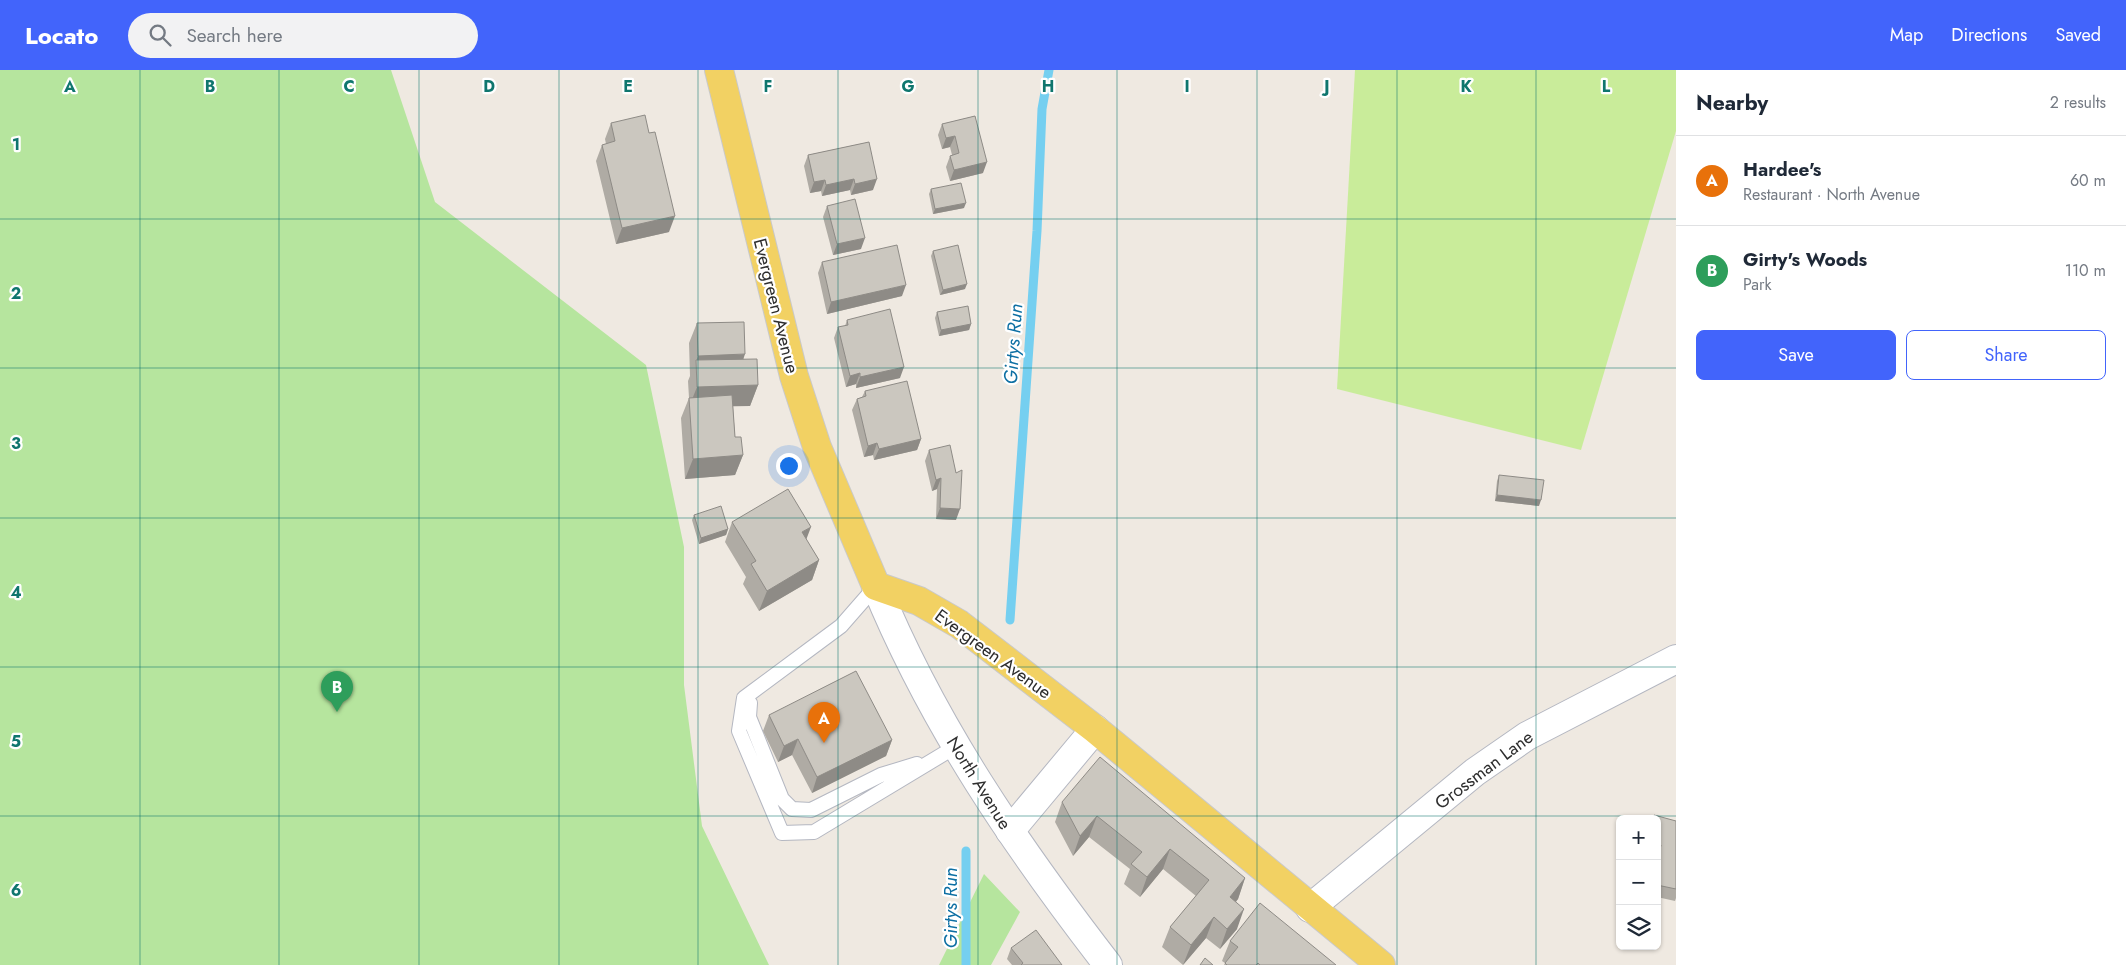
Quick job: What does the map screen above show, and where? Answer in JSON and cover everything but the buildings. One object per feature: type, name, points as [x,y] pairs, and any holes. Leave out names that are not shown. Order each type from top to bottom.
[{"type":"main road","name":"Evergreen Avenue","points":[[719,70],[794,376],[817,448],[876,586],[919,601],[959,624],[1095,730],[1381,965]]},
{"type":"street","name":"North Avenue","points":[[876,586],[920,682],[947,752],[1010,831],[1108,965]]},
{"type":"street","name":"Grossman Lane","points":[[1310,908],[1475,772],[1526,736],[1676,659]]},
{"type":"street","points":[[1010,831],[1095,730]]},
{"type":"lane","points":[[876,586],[841,626],[744,698],[739,730],[782,833],[814,832],[947,752]]},
{"type":"lane","points":[[751,693],[749,717],[782,799],[792,809],[811,810],[881,776],[947,752]]},
{"type":"green space","points":[[0,70],[391,70],[435,202],[646,365],[684,547],[684,685],[702,826],[769,965],[0,965]]},
{"type":"green space","points":[[1355,70],[1676,70],[1676,131],[1581,450],[1337,389]]},
{"type":"green space","points":[[984,874],[1020,912],[991,965],[939,965]]},
{"type":"waterway","name":"Girtys Run","points":[[1010,620],[1037,231],[1042,109],[1049,70]]},
{"type":"waterway","name":"Girtys Run","points":[[966,851],[966,965]]},
{"type":"place","name":"Girty's Woods","points":[[337,712]]},
{"type":"place","name":"Hardee's","points":[[824,743]]}]
